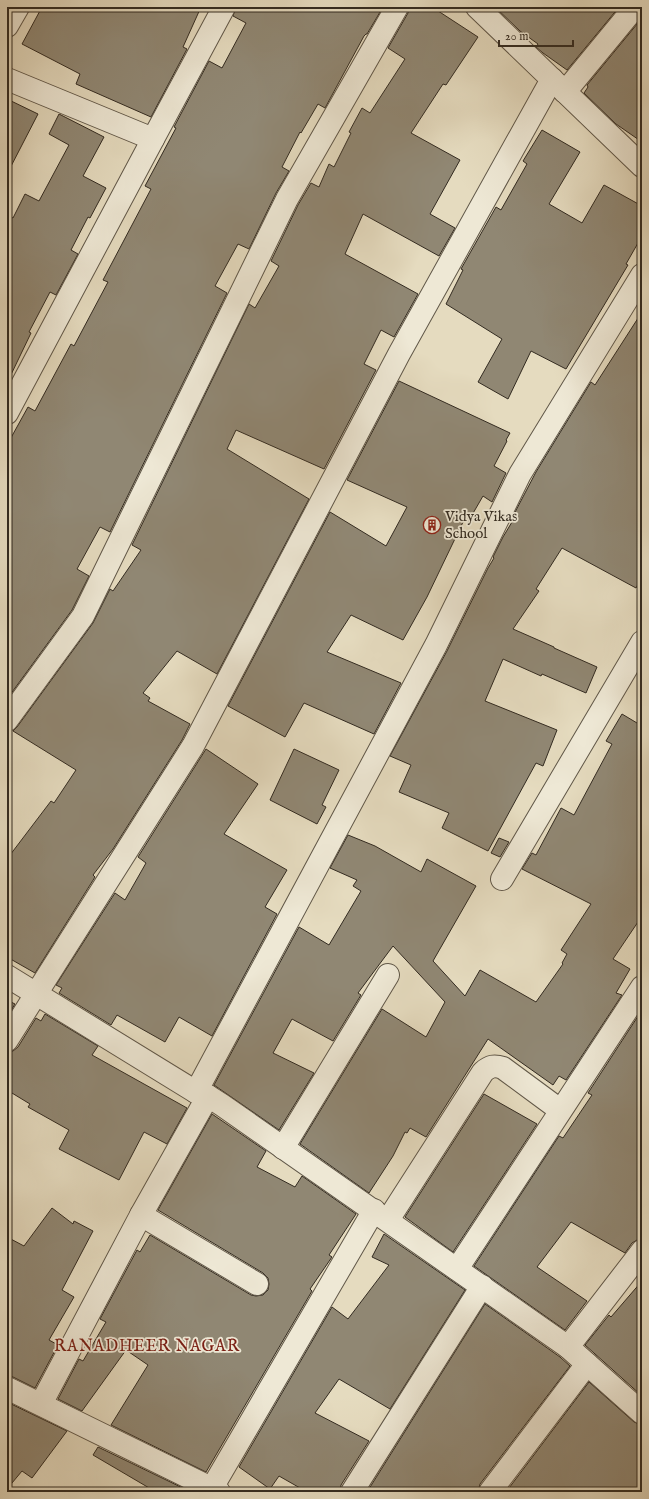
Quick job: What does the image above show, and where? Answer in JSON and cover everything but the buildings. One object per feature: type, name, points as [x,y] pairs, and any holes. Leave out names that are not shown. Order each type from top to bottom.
[{"type":"street","points":[[7,26],[18,7]]},
{"type":"street","points":[[7,413],[224,7]]},
{"type":"street","points":[[7,720],[84,616],[287,199],[398,7]]},
{"type":"street","points":[[7,1040],[193,746],[399,354],[559,86],[635,7]]},
{"type":"street","points":[[485,10],[559,86],[640,159]]},
{"type":"street","points":[[7,79],[153,138]]},
{"type":"street","points":[[41,1404],[141,1215],[202,1094],[436,645],[520,474],[642,275]]},
{"type":"street","points":[[502,879],[642,642]]},
{"type":"street","points":[[284,1148],[388,975]]},
{"type":"street","points":[[7,976],[202,1094],[284,1148],[568,1347],[642,1413]]},
{"type":"street","points":[[457,1269],[642,987]]},
{"type":"street","points":[[7,1388],[215,1490],[381,1215],[484,1072],[490,1066],[495,1065],[502,1068],[560,1110]]},
{"type":"street","points":[[141,1215],[257,1284]]},
{"type":"street","points":[[568,1347],[642,1251]]},
{"type":"street","points":[[352,1492],[482,1286]]},
{"type":"street","points":[[490,1492],[588,1364]]},
{"type":"place","name":"Vidya Vikas School","points":[[432,525]]},
{"type":"district","name":"RANADHEER NAGAR","points":[[147,1347]]}]
